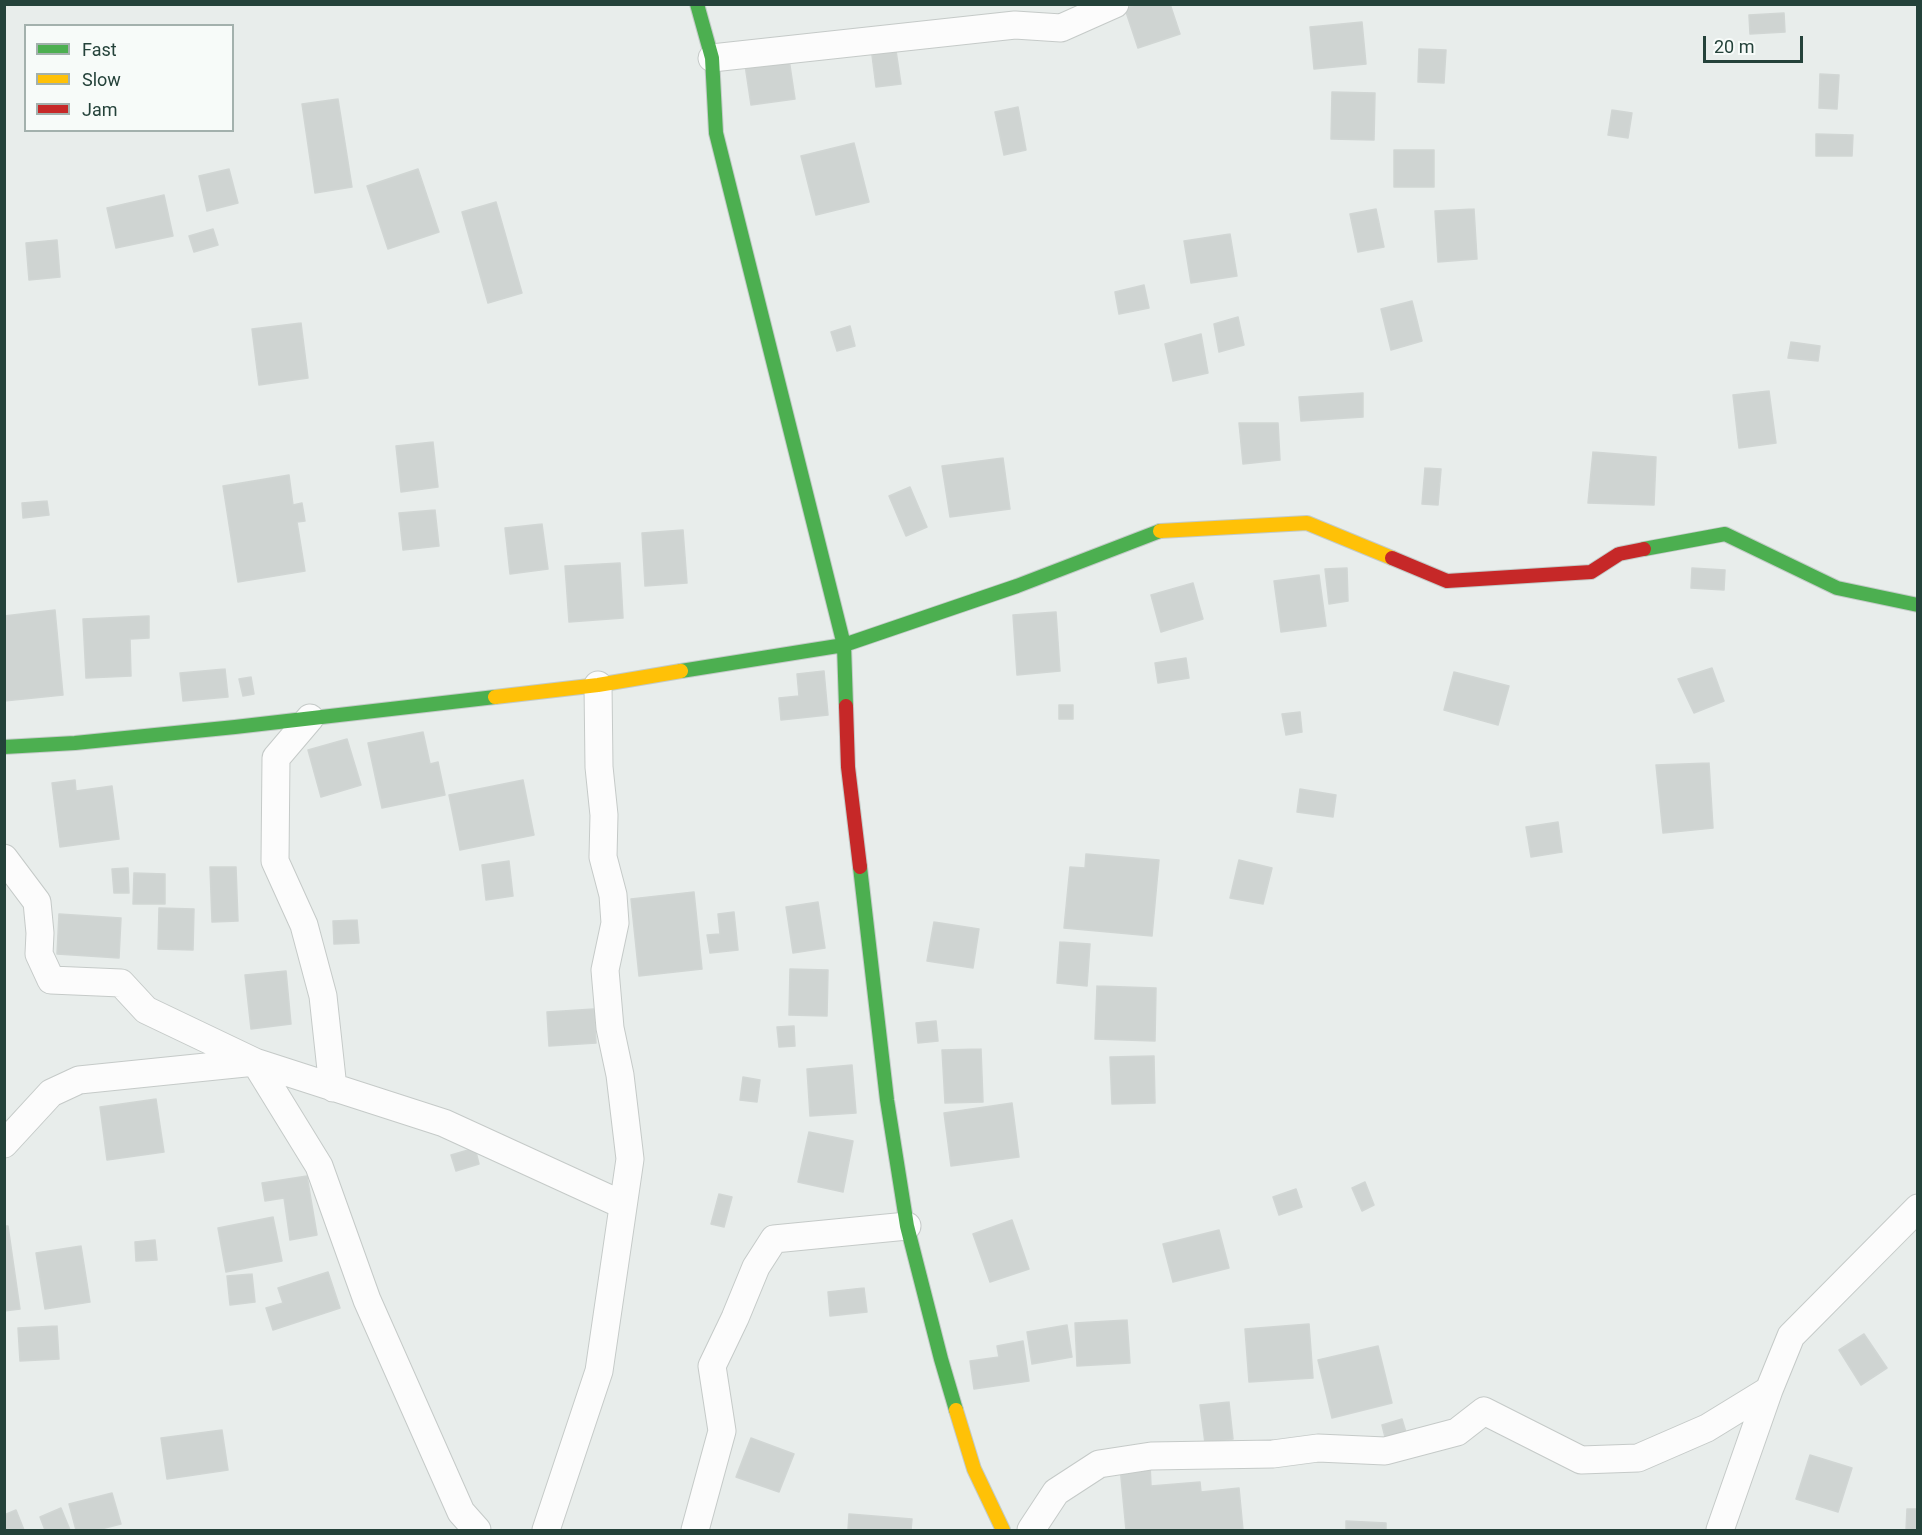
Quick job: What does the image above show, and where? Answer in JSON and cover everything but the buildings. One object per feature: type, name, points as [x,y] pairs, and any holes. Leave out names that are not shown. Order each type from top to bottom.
[{"type":"street","points":[[697,4],[712,58],[716,133],[844,645],[848,767],[887,1100],[907,1226],[941,1359],[974,1469],[1003,1530]]},
{"type":"street","points":[[712,58],[1015,25],[1061,28],[1115,4]]},
{"type":"street","points":[[4,747],[75,743],[598,685],[844,645],[1017,586],[1159,531],[1307,523],[1446,581],[1591,572],[1619,554],[1725,534],[1837,588],[1917,605]]},
{"type":"street","points":[[546,1530],[599,1371],[630,1159],[620,1075],[610,1028],[604,970],[615,923],[613,895],[603,856],[604,815],[599,766],[598,685]]},
{"type":"street","points":[[310,718],[276,758],[275,861],[304,925],[323,996],[333,1088]]},
{"type":"street","points":[[4,858],[37,902],[40,933],[39,954],[51,981],[121,983],[146,1010],[255,1062],[444,1123],[623,1205]]},
{"type":"street","points":[[4,1144],[51,1093],[79,1080],[255,1062]]},
{"type":"street","points":[[255,1062],[319,1166],[367,1300],[461,1512],[477,1530]]},
{"type":"street","points":[[1720,1530],[1769,1390],[1791,1336],[1917,1208]]},
{"type":"street","points":[[695,1530],[722,1431],[712,1366],[756,1267],[774,1239],[907,1226]]},
{"type":"street","points":[[1031,1530],[1056,1492],[1099,1464],[1151,1456],[1273,1454],[1317,1448],[1385,1451],[1457,1432],[1484,1411],[1581,1460],[1638,1458],[1707,1428],[1769,1390]]},
{"type":"traffic: fast","points":[[697,4],[712,58],[716,133],[844,645],[846,706]]},
{"type":"traffic: fast","points":[[681,671],[844,645],[1017,586],[1160,531]]},
{"type":"traffic: fast","points":[[1644,549],[1725,534],[1837,588],[1918,605]]},
{"type":"traffic: fast","points":[[4,747],[75,743],[235,727],[495,697]]},
{"type":"traffic: fast","points":[[860,867],[887,1100],[907,1226],[956,1410]]},
{"type":"traffic: slow","points":[[1160,531],[1307,523],[1392,558]]},
{"type":"traffic: slow","points":[[495,697],[598,685],[681,671]]},
{"type":"traffic: slow","points":[[956,1410],[974,1469],[1003,1530]]},
{"type":"traffic: jam","points":[[1392,558],[1447,581],[1591,572],[1619,554],[1644,549]]},
{"type":"traffic: jam","points":[[846,706],[848,767],[860,867]]}]
